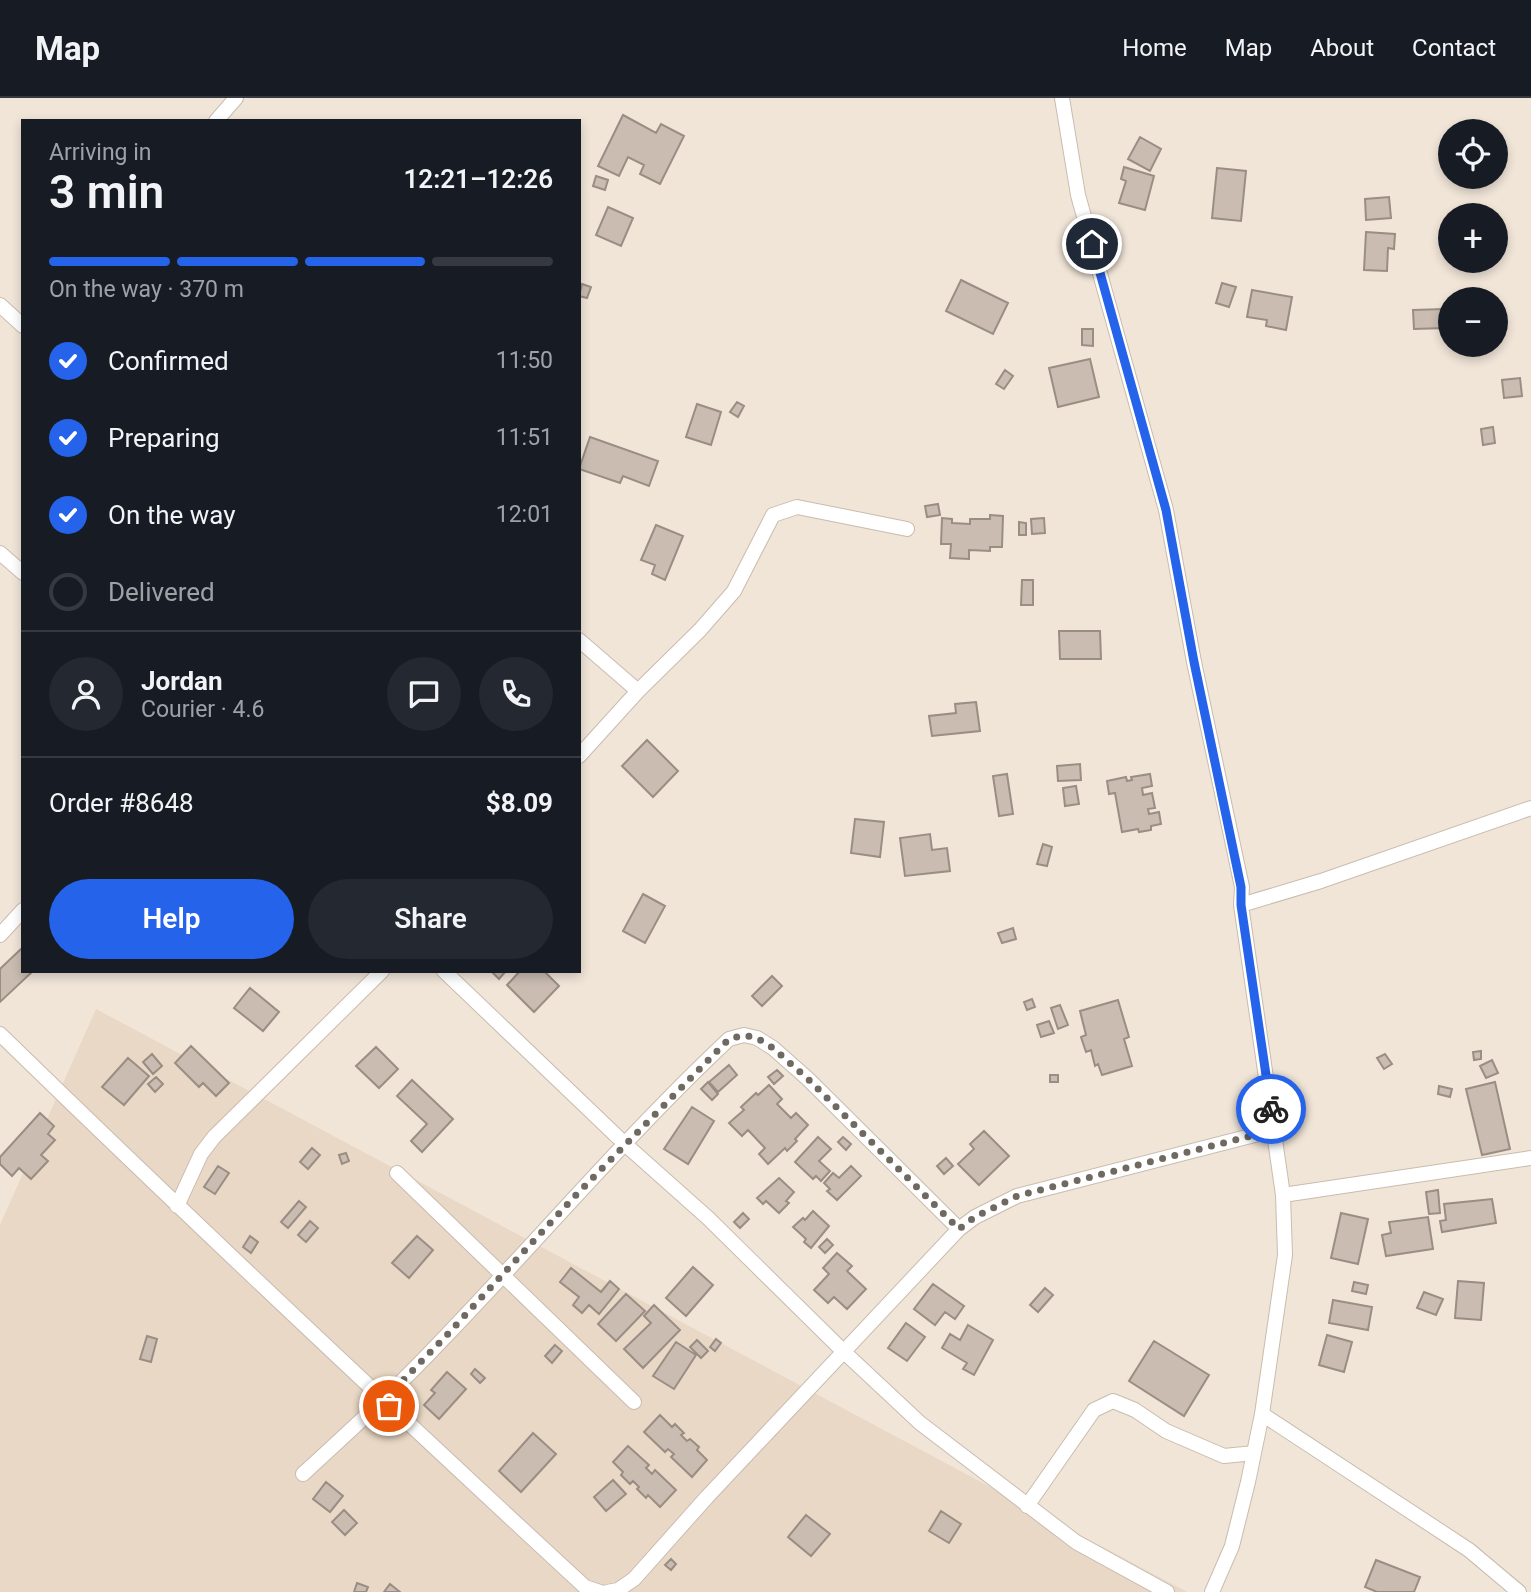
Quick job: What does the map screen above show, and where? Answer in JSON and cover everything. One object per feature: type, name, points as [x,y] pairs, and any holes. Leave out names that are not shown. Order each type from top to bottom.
[{"type":"street","points":[[218,119],[236,98]]},
{"type":"street","points":[[1062,98],[1079,195],[1166,510],[1194,662],[1241,887],[1241,905],[1283,1195],[1285,1255],[1262,1414],[1232,1546],[1212,1592]]},
{"type":"street","points":[[0,305],[21,324]]},
{"type":"street","points":[[581,754],[734,591],[773,515],[797,507],[907,529]]},
{"type":"street","points":[[0,553],[21,571]]},
{"type":"street","points":[[581,641],[638,691]]},
{"type":"street","points":[[1241,905],[1321,881],[1531,808]]},
{"type":"street","points":[[0,934],[21,912]]},
{"type":"street","points":[[177,1206],[201,1154],[214,1137],[380,973]]},
{"type":"street","points":[[445,973],[626,1145],[708,1218],[920,1423],[1076,1542],[1167,1592]]},
{"type":"street","points":[[0,1034],[383,1401],[585,1587],[600,1592]]},
{"type":"street","points":[[303,1474],[383,1401],[729,1039],[744,1035],[757,1038],[808,1079],[959,1229]]},
{"type":"street","points":[[607,1592],[618,1590],[634,1579],[843,1351],[959,1229],[975,1217],[1017,1196],[1274,1130]]},
{"type":"street","points":[[1283,1195],[1531,1158]]},
{"type":"street","points":[[397,1173],[634,1402]]},
{"type":"street","points":[[1027,1506],[1094,1410],[1113,1401],[1135,1409],[1166,1431],[1224,1456],[1254,1453]]},
{"type":"street","points":[[1262,1414],[1469,1550],[1519,1592]]},
{"type":"shaded area","points":[[96,1009],[1187,1592],[0,1592],[0,1225]]},
{"type":"building","points":[[623,115],[656,133],[661,124],[684,136],[660,184],[640,174],[644,165],[628,157],[619,176],[598,166]]},
{"type":"building","points":[[1140,137],[1161,149],[1150,171],[1128,159]]},
{"type":"building","points":[[1124,167],[1154,176],[1145,210],[1119,203],[1126,181],[1121,179]]},
{"type":"building","points":[[1217,168],[1246,171],[1241,221],[1212,218]]},
{"type":"building","points":[[596,176],[608,180],[605,190],[593,186]]},
{"type":"building","points":[[1389,197],[1391,218],[1366,220],[1365,199]]},
{"type":"building","points":[[608,207],[633,218],[621,246],[596,235]]},
{"type":"building","points":[[1366,232],[1395,234],[1394,249],[1388,248],[1387,271],[1364,270]]},
{"type":"building","points":[[961,280],[1008,303],[993,334],[946,311]]},
{"type":"building","points":[[1222,283],[1236,287],[1229,307],[1216,303]]},
{"type":"building","points":[[582,284],[591,287],[587,298],[581,296]]},
{"type":"building","points":[[1252,290],[1292,297],[1286,330],[1266,326],[1267,320],[1247,317]]},
{"type":"building","points":[[1438,309],[1438,328],[1414,329],[1413,310]]},
{"type":"building","points":[[1082,329],[1093,329],[1093,346],[1082,345]]},
{"type":"building","points":[[1090,359],[1099,397],[1058,407],[1049,368]]},
{"type":"building","points":[[1005,370],[1013,376],[1004,389],[996,384]]},
{"type":"building","points":[[1520,378],[1522,396],[1504,398],[1502,380]]},
{"type":"building","points":[[737,402],[744,406],[738,417],[730,412]]},
{"type":"building","points":[[697,404],[721,412],[711,445],[686,437]]},
{"type":"building","points":[[697,404],[721,412],[711,445],[686,437]]},
{"type":"building","points":[[1493,427],[1495,443],[1483,445],[1481,429]]},
{"type":"building","points":[[590,437],[658,461],[649,486],[623,476],[620,483],[581,470]]},
{"type":"building","points":[[938,504],[940,515],[927,517],[925,506]]},
{"type":"building","points":[[990,515],[1003,516],[1002,547],[990,547],[990,551],[969,550],[969,559],[950,558],[951,544],[941,544],[942,518],[952,519],[952,523],[970,524],[970,519],[990,519]]},
{"type":"building","points":[[1044,518],[1045,533],[1032,534],[1031,519]]},
{"type":"building","points":[[1019,522],[1026,523],[1026,535],[1019,535]]},
{"type":"building","points":[[656,525],[683,536],[665,580],[652,574],[655,565],[641,560]]},
{"type":"building","points":[[1022,580],[1033,580],[1033,605],[1021,605]]},
{"type":"building","points":[[1059,631],[1100,631],[1101,659],[1060,659]]},
{"type":"building","points":[[976,702],[980,731],[932,736],[929,716],[956,713],[955,704]]},
{"type":"building","points":[[647,740],[678,771],[653,797],[622,766]]},
{"type":"building","points":[[1080,764],[1081,780],[1058,781],[1057,766]]},
{"type":"building","points":[[1007,774],[1013,814],[999,816],[993,776]]},
{"type":"building","points":[[1150,774],[1152,786],[1142,788],[1143,795],[1152,793],[1155,808],[1148,809],[1149,814],[1159,812],[1161,824],[1151,826],[1151,830],[1122,832],[1115,793],[1109,794],[1107,781],[1126,777],[1127,781],[1132,780],[1131,777]]},
{"type":"building","points":[[1076,786],[1079,804],[1065,806],[1063,788]]},
{"type":"building","points":[[855,819],[884,822],[880,857],[851,853]]},
{"type":"building","points":[[930,834],[932,850],[947,848],[950,871],[905,876],[900,838]]},
{"type":"building","points":[[930,834],[932,850],[947,848],[950,871],[905,876],[900,838]]},
{"type":"building","points":[[1043,844],[1052,847],[1047,866],[1037,864]]},
{"type":"building","points":[[643,894],[665,906],[645,943],[623,931]]},
{"type":"building","points":[[1013,928],[1016,939],[1002,943],[998,933]]},
{"type":"building","points":[[21,949],[21,973],[31,973],[0,1002],[0,969]]},
{"type":"building","points":[[493,973],[504,973],[499,979]]},
{"type":"building","points":[[518,973],[546,973],[559,986],[534,1012],[507,985]]},
{"type":"building","points":[[772,976],[782,986],[762,1006],[752,996]]},
{"type":"building","points":[[250,988],[279,1012],[263,1031],[234,1008]]},
{"type":"building","points":[[250,988],[279,1012],[263,1031],[234,1008]]},
{"type":"building","points":[[1032,999],[1035,1007],[1027,1010],[1024,1002]]},
{"type":"building","points":[[1118,1000],[1129,1037],[1124,1039],[1132,1066],[1102,1075],[1098,1064],[1095,1066],[1091,1050],[1086,1052],[1081,1037],[1086,1035],[1080,1011]]},
{"type":"building","points":[[1060,1005],[1068,1025],[1058,1029],[1051,1008]]},
{"type":"building","points":[[1049,1021],[1054,1033],[1041,1037],[1037,1025]]},
{"type":"building","points":[[191,1046],[229,1083],[216,1096],[203,1083],[199,1087],[175,1063]]},
{"type":"building","points":[[376,1047],[398,1069],[379,1088],[356,1066]]},
{"type":"building","points":[[1481,1051],[1481,1059],[1474,1060],[1473,1052]]},
{"type":"building","points":[[152,1054],[162,1066],[153,1074],[143,1062]]},
{"type":"building","points":[[1385,1054],[1392,1064],[1384,1069],[1377,1058]]},
{"type":"building","points":[[128,1058],[149,1076],[124,1105],[102,1087]]},
{"type":"building","points":[[1492,1060],[1498,1073],[1486,1078],[1480,1066]]},
{"type":"building","points":[[729,1065],[737,1075],[718,1092],[709,1082]]},
{"type":"building","points":[[777,1070],[783,1076],[774,1084],[768,1077]]},
{"type":"building","points":[[1050,1075],[1058,1075],[1058,1082],[1050,1082]]},
{"type":"building","points":[[156,1077],[163,1084],[155,1092],[148,1084]]},
{"type":"building","points":[[412,1080],[453,1119],[422,1152],[411,1141],[427,1124],[397,1096]]},
{"type":"building","points":[[708,1082],[718,1094],[712,1100],[701,1089]]},
{"type":"building","points":[[1495,1082],[1510,1149],[1482,1155],[1466,1089]]},
{"type":"building","points":[[769,1085],[782,1099],[777,1104],[791,1118],[796,1113],[808,1125],[787,1151],[785,1148],[768,1164],[759,1154],[765,1148],[748,1130],[742,1136],[729,1123],[744,1110],[741,1107]]},
{"type":"building","points":[[1439,1086],[1452,1089],[1450,1097],[1438,1094]]},
{"type":"building","points":[[692,1107],[714,1121],[688,1164],[664,1149]]},
{"type":"building","points":[[40,1113],[54,1126],[48,1134],[55,1140],[41,1155],[48,1161],[31,1179],[19,1168],[12,1176],[0,1164],[0,1157]]},
{"type":"building","points":[[984,1131],[1009,1156],[979,1185],[958,1164],[974,1149],[970,1144]]},
{"type":"building","points":[[818,1137],[831,1149],[819,1161],[830,1171],[821,1181],[816,1176],[813,1179],[795,1162]]},
{"type":"building","points":[[843,1137],[851,1144],[846,1150],[838,1142]]},
{"type":"building","points":[[312,1148],[320,1155],[308,1169],[300,1162]]},
{"type":"building","points":[[346,1153],[349,1161],[342,1164],[339,1155]]},
{"type":"building","points":[[946,1158],[953,1166],[944,1174],[937,1166]]},
{"type":"building","points":[[218,1166],[229,1173],[215,1194],[204,1187]]},
{"type":"building","points":[[851,1166],[861,1176],[837,1200],[827,1191],[830,1189],[824,1183],[833,1173],[839,1178]]},
{"type":"building","points":[[779,1178],[794,1192],[786,1201],[789,1203],[779,1213],[766,1201],[763,1204],[757,1198]]},
{"type":"building","points":[[1438,1190],[1440,1213],[1429,1214],[1426,1192]]},
{"type":"building","points":[[1492,1199],[1496,1223],[1442,1232],[1440,1221],[1446,1220],[1444,1204]]},
{"type":"building","points":[[299,1201],[306,1207],[288,1228],[281,1222]]},
{"type":"building","points":[[813,1211],[829,1226],[811,1248],[793,1227]]},
{"type":"building","points":[[743,1213],[749,1219],[740,1228],[734,1222]]},
{"type":"building","points":[[1341,1213],[1368,1219],[1358,1264],[1331,1258]]},
{"type":"building","points":[[1341,1213],[1368,1219],[1358,1264],[1331,1258]]},
{"type":"building","points":[[1428,1217],[1433,1249],[1386,1256],[1382,1235],[1391,1233],[1389,1222]]},
{"type":"building","points":[[310,1221],[318,1228],[306,1242],[298,1235]]},
{"type":"building","points":[[250,1236],[258,1242],[251,1253],[243,1247]]},
{"type":"building","points":[[417,1236],[433,1250],[409,1278],[392,1263]]},
{"type":"building","points":[[827,1239],[833,1245],[825,1253],[819,1247]]},
{"type":"building","points":[[837,1253],[852,1266],[847,1271],[866,1289],[847,1309],[834,1297],[828,1303],[814,1290],[829,1274],[823,1268]]},
{"type":"building","points":[[693,1267],[713,1285],[686,1316],[666,1298]]},
{"type":"building","points":[[571,1268],[601,1292],[610,1281],[619,1289],[599,1314],[589,1305],[582,1313],[573,1305],[579,1297],[560,1282]]},
{"type":"building","points":[[1458,1281],[1484,1283],[1481,1320],[1455,1318]]},
{"type":"building","points":[[1354,1282],[1368,1285],[1366,1294],[1352,1291]]},
{"type":"building","points":[[933,1284],[964,1306],[955,1319],[945,1312],[935,1325],[914,1309]]},
{"type":"building","points":[[1045,1288],[1053,1295],[1038,1312],[1030,1305]]},
{"type":"building","points":[[1424,1292],[1443,1299],[1436,1315],[1417,1308]]},
{"type":"building","points":[[626,1294],[645,1311],[616,1341],[598,1324]]},
{"type":"building","points":[[1333,1300],[1372,1307],[1368,1330],[1329,1323]]},
{"type":"building","points":[[654,1305],[680,1330],[643,1368],[624,1349],[651,1323],[644,1316]]},
{"type":"building","points":[[906,1323],[925,1337],[907,1361],[888,1348]]},
{"type":"building","points":[[968,1325],[993,1340],[974,1375],[963,1369],[967,1363],[942,1348],[950,1334],[960,1340]]},
{"type":"building","points":[[1327,1335],[1352,1342],[1344,1372],[1319,1365]]},
{"type":"building","points":[[147,1336],[157,1339],[151,1362],[140,1359]]},
{"type":"building","points":[[716,1339],[721,1343],[715,1351],[710,1347]]},
{"type":"building","points":[[697,1340],[708,1351],[701,1358],[690,1347]]},
{"type":"building","points":[[1154,1341],[1209,1375],[1184,1416],[1129,1381]]},
{"type":"building","points":[[676,1342],[696,1355],[674,1389],[653,1376]]},
{"type":"building","points":[[555,1345],[562,1351],[552,1363],[545,1356]]},
{"type":"building","points":[[475,1369],[485,1378],[480,1383],[471,1374]]},
{"type":"building","points":[[447,1372],[466,1389],[439,1419],[424,1405],[435,1393],[431,1390]]},
{"type":"building","points":[[660,1415],[672,1427],[675,1424],[684,1433],[681,1435],[699,1447],[697,1450],[707,1460],[692,1477],[671,1457],[674,1454],[668,1449],[665,1452],[644,1432]]},
{"type":"building","points":[[533,1433],[556,1454],[521,1492],[499,1471]]},
{"type":"building","points":[[628,1446],[649,1465],[646,1468],[652,1474],[655,1470],[676,1490],[660,1507],[648,1495],[646,1498],[633,1481],[630,1484],[613,1462]]},
{"type":"building","points":[[613,1480],[626,1494],[606,1511],[594,1497]]},
{"type":"building","points":[[326,1482],[343,1496],[330,1512],[313,1499]]},
{"type":"building","points":[[344,1510],[357,1523],[345,1535],[332,1522]]},
{"type":"building","points":[[941,1511],[961,1524],[949,1543],[929,1531]]},
{"type":"building","points":[[806,1515],[830,1534],[811,1556],[788,1537]]},
{"type":"building","points":[[671,1559],[676,1564],[671,1570],[665,1565]]},
{"type":"building","points":[[1376,1560],[1420,1577],[1414,1592],[1377,1592],[1365,1587]]},
{"type":"building","points":[[357,1583],[368,1587],[366,1592],[354,1592]]},
{"type":"building","points":[[390,1584],[400,1592],[384,1592]]},
{"type":"building","points":[[390,1584],[400,1592],[384,1592]]},
{"type":"way so far","points":[[389,1406],[383,1401],[576,1195],[729,1039],[744,1035],[757,1038],[773,1048],[808,1079],[959,1229],[975,1217],[1017,1196],[1274,1130],[1271,1109]]},
{"type":"route","points":[[1092,244],[1166,510],[1194,662],[1241,887],[1241,905],[1271,1109]]}]
